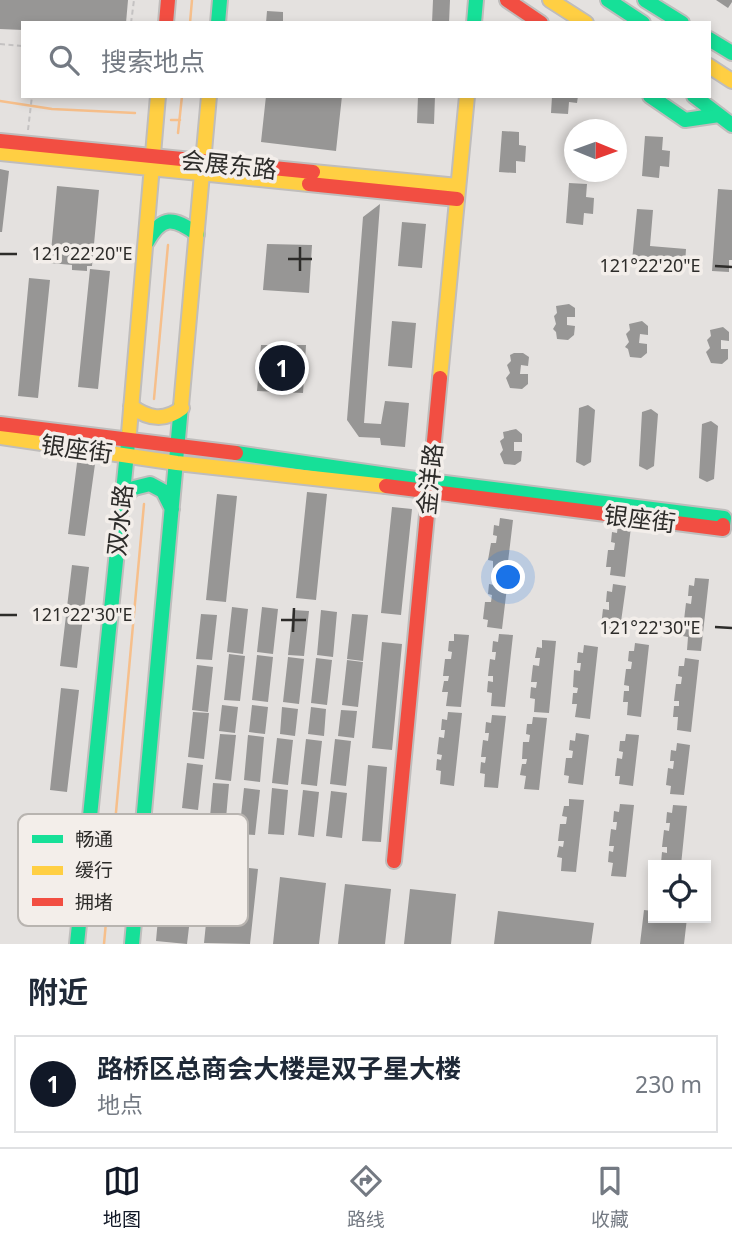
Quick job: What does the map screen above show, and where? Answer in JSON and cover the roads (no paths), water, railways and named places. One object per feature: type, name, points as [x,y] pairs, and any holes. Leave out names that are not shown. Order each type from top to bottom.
[{"type":"main road","points":[[166,21],[168,0]]},
{"type":"main road","points":[[218,21],[220,0]]},
{"type":"main road","points":[[474,21],[476,0]]},
{"type":"main road","points":[[507,0],[538,21]]},
{"type":"main road","points":[[550,0],[583,21]]},
{"type":"main road","points":[[608,0],[640,21]]},
{"type":"main road","points":[[645,0],[679,21]]},
{"type":"main road","points":[[711,40],[732,53]]},
{"type":"main road","points":[[711,67],[732,68]]},
{"type":"main road","points":[[711,68],[732,81]]},
{"type":"main road","name":"双水路","points":[[91,814],[158,98]]},
{"type":"main road","points":[[144,814],[209,98]]},
{"type":"main road","name":"金洋路","points":[[394,862],[467,98]]},
{"type":"main road","points":[[652,98],[685,120],[728,122]]},
{"type":"main road","points":[[697,98],[728,122]]},
{"type":"main road","points":[[155,129],[160,145],[169,152],[185,156],[196,153],[204,141]]},
{"type":"main road","name":"会展东路","points":[[0,141],[152,163]]},
{"type":"main road","name":"会展东路","points":[[0,153],[152,163],[457,192]]},
{"type":"main road","points":[[143,248],[156,227],[165,221],[177,220],[197,234]]},
{"type":"main road","points":[[131,406],[143,416],[165,419],[182,408]]},
{"type":"main road","points":[[0,424],[127,447]]},
{"type":"main road","name":"银座街","points":[[0,437],[127,447],[179,445],[428,486],[723,529],[724,518],[428,486],[177,463],[127,447]]},
{"type":"main road","points":[[121,500],[127,491],[141,484],[154,485],[163,490],[173,510]]},
{"type":"main road","name":"双水路","points":[[78,944],[80,926]]},
{"type":"main road","points":[[132,944],[134,926]]},
{"type":"waterway","points":[[190,21],[192,0]]},
{"type":"waterway","points":[[178,133],[182,98]]},
{"type":"waterway","points":[[0,101],[52,109],[135,113]]},
{"type":"waterway","points":[[171,120],[180,120]]},
{"type":"waterway","points":[[154,399],[168,245]]},
{"type":"waterway","points":[[116,814],[144,504]]},
{"type":"waterway","points":[[104,944],[106,926]]},
{"type":"place","name":"路桥区总商会大楼是双子星大楼","points":[[282,368]]}]
